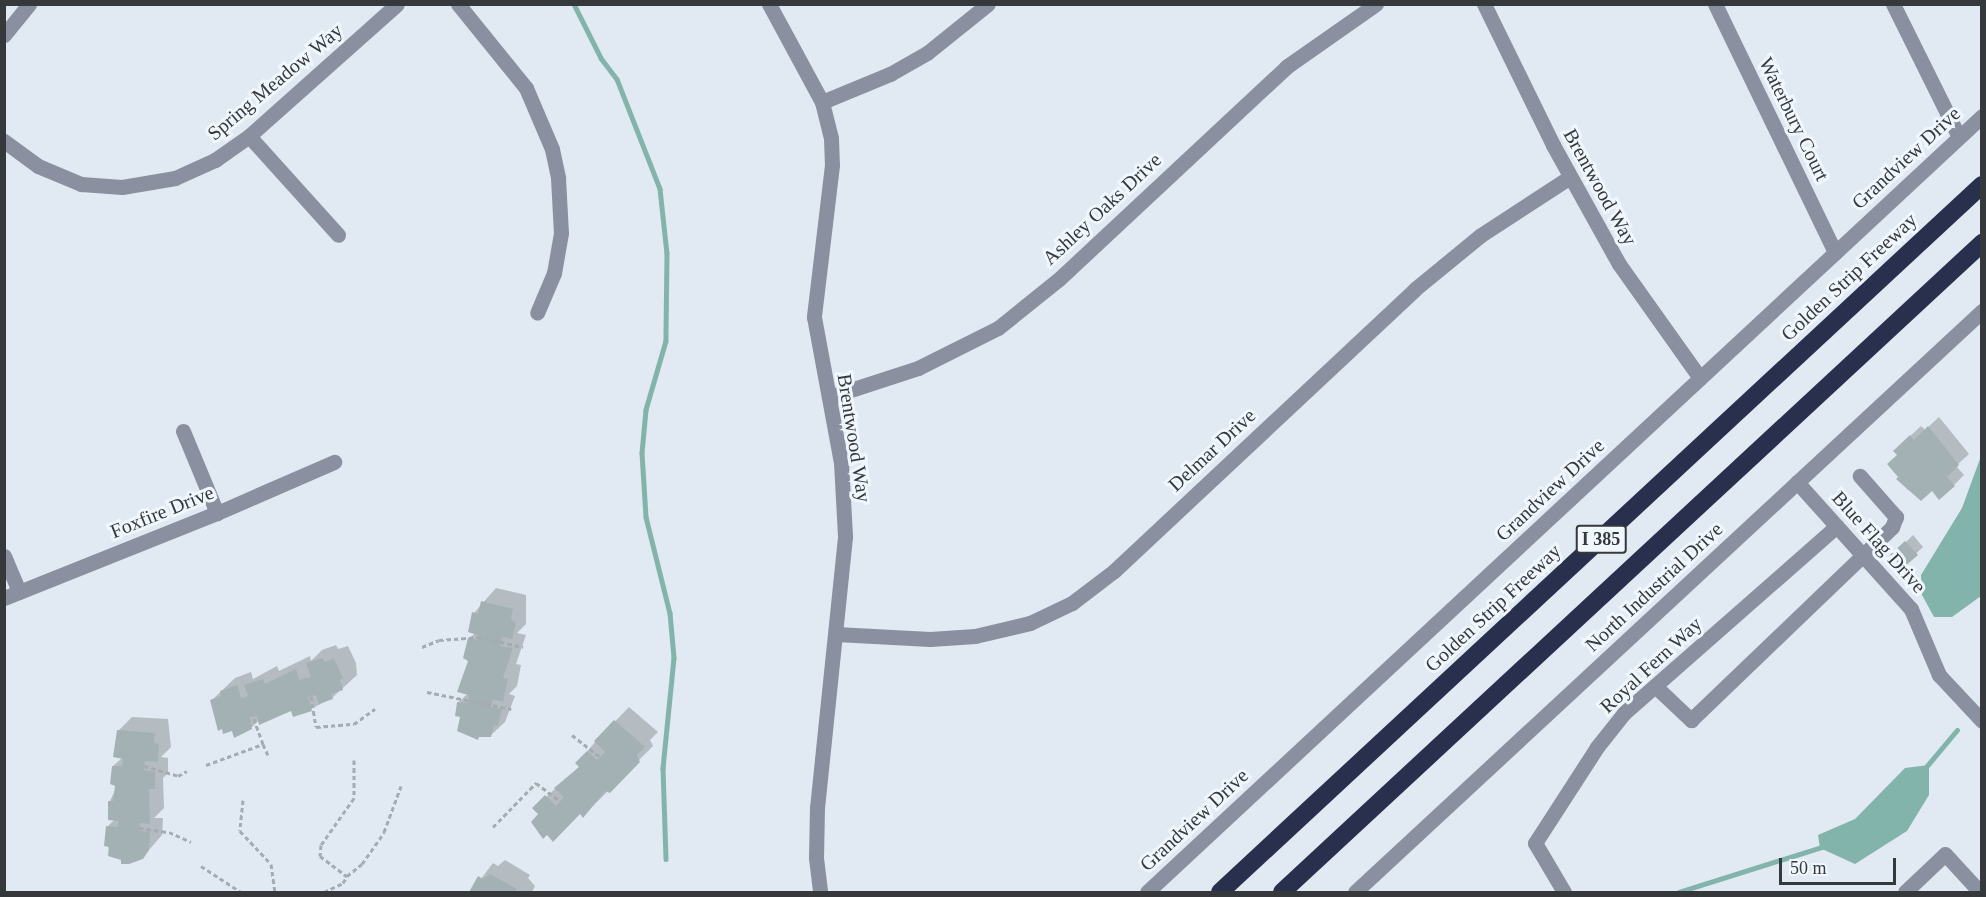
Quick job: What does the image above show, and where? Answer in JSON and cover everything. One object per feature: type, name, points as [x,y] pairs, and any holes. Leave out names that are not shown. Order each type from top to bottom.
[{"type":"highway","name":"Golden Strip Freeway","points":[[1220,892],[1982,185]]},
{"type":"highway","name":"I 385","points":[[1282,892],[1982,243]]},
{"type":"street","points":[[4,35],[29,4]]},
{"type":"street","name":"Spring Meadow Way","points":[[4,141],[38,166],[68,181],[122,187],[190,173],[249,136],[397,4]]},
{"type":"street","points":[[458,4],[526,88],[552,149],[558,178],[561,233],[554,273],[537,313]]},
{"type":"street","name":"Brentwood Way","points":[[769,4],[822,102],[831,138],[832,165],[814,317],[844,499],[836,634],[817,807],[816,858],[820,892]]},
{"type":"street","points":[[822,102],[890,74],[927,53],[988,4]]},
{"type":"street","name":"Ashley Oaks Drive","points":[[829,397],[918,368],[998,328],[1059,279],[1286,67],[1376,4]]},
{"type":"street","name":"Brentwood Way","points":[[1484,4],[1570,177],[1619,264],[1700,378]]},
{"type":"street","name":"Waterbury Court","points":[[1715,4],[1835,252]]},
{"type":"street","points":[[1893,4],[1959,137]]},
{"type":"street","name":"Grandview Drive","points":[[1147,892],[1982,116]]},
{"type":"street","points":[[249,136],[338,235]]},
{"type":"street","name":"Delmar Drive","points":[[836,634],[930,639],[975,636],[1030,623],[1072,603],[1113,571],[1415,289],[1481,235],[1570,177]]},
{"type":"street","name":"North Industrial Drive","points":[[1355,892],[1982,311]]},
{"type":"street","points":[[183,431],[217,513]]},
{"type":"street","name":"Foxfire Drive","points":[[12,595],[217,513],[334,462]]},
{"type":"street","points":[[1655,686],[1691,720],[1892,527],[1896,517],[1860,476]]},
{"type":"street","name":"Blue Flag Drive","points":[[1797,482],[1911,609],[1939,675],[1982,721]]},
{"type":"street","name":"Royal Fern Way","points":[[1564,892],[1535,843],[1604,739],[1624,713],[1837,526]]},
{"type":"street","points":[[4,556],[12,595]]},
{"type":"street","points":[[1905,892],[1945,854],[1980,892]]},
{"type":"path","points":[[422,647],[439,640],[478,637],[523,647]]},
{"type":"path","points":[[428,692],[511,709]]},
{"type":"path","points":[[311,696],[316,727],[354,724],[375,710]]},
{"type":"path","points":[[253,717],[268,755]]},
{"type":"path","points":[[572,735],[600,757]]},
{"type":"path","points":[[206,765],[263,744]]},
{"type":"path","points":[[347,876],[320,856],[321,845],[354,798],[354,760]]},
{"type":"path","points":[[144,766],[178,776],[187,771]]},
{"type":"path","points":[[493,827],[536,783],[560,801]]},
{"type":"path","points":[[324,892],[343,882],[362,864],[384,832],[401,786]]},
{"type":"path","points":[[243,800],[240,831],[271,864],[275,892]]},
{"type":"path","points":[[139,828],[169,832],[191,842]]},
{"type":"path","points":[[201,866],[241,892]]},
{"type":"shaded area","points":[[1981,456],[1981,596],[1952,617],[1934,617],[1922,595],[1921,575],[1962,508]]},
{"type":"shaded area","points":[[1929,765],[1929,795],[1907,831],[1855,864],[1820,848],[1818,835],[1855,819],[1905,768]]},
{"type":"building","points":[[1928,426],[1959,465],[1947,477],[1955,486],[1939,500],[1932,491],[1921,501],[1896,479],[1898,477],[1887,464],[1897,455],[1893,451],[1910,435],[1914,440]]},
{"type":"building","points":[[1905,541],[1918,555],[1903,568],[1890,555]]},
{"type":"building","points":[[481,601],[513,609],[511,620],[516,623],[512,639],[502,637],[500,646],[513,648],[503,678],[508,679],[503,702],[493,699],[491,707],[502,709],[498,726],[494,725],[491,737],[479,737],[478,740],[457,731],[460,717],[455,716],[457,702],[468,703],[469,695],[457,692],[468,661],[463,658],[468,638],[477,640],[478,635],[468,632],[472,612],[478,614]]},
{"type":"building","points":[[323,658],[324,662],[334,659],[343,678],[340,679],[343,690],[331,694],[333,699],[319,704],[316,695],[308,697],[312,711],[293,717],[291,711],[259,725],[257,716],[250,717],[252,729],[234,738],[232,731],[223,734],[222,729],[218,731],[210,700],[221,696],[220,691],[237,685],[241,698],[248,696],[244,685],[263,679],[265,684],[296,669],[299,680],[311,677],[306,663]]},
{"type":"building","points":[[614,720],[645,747],[637,755],[640,762],[610,793],[605,791],[583,818],[580,814],[553,842],[547,835],[543,839],[531,822],[538,814],[532,808],[545,795],[556,806],[564,797],[554,788],[579,767],[575,763],[587,751],[597,760],[605,752],[594,741]]},
{"type":"building","points":[[117,730],[155,733],[154,743],[159,744],[158,762],[145,761],[144,766],[144,770],[155,772],[155,789],[149,789],[150,824],[140,823],[139,831],[150,832],[149,850],[143,859],[129,864],[121,864],[121,860],[108,856],[109,847],[104,846],[106,826],[117,827],[119,821],[108,820],[108,801],[113,801],[115,786],[110,784],[112,766],[122,766],[123,759],[113,757]]},
{"type":"building","points":[[490,874],[517,889],[515,892],[469,892],[478,876],[483,879]]},
{"type":"waterway","points":[[574,4],[601,58],[617,79],[660,189],[667,253],[666,341],[646,410],[642,453],[646,517],[670,613],[674,658],[663,768],[666,859]]},
{"type":"waterway","points":[[1926,767],[1957,730]]},
{"type":"waterway","points":[[1679,892],[1825,846]]}]
